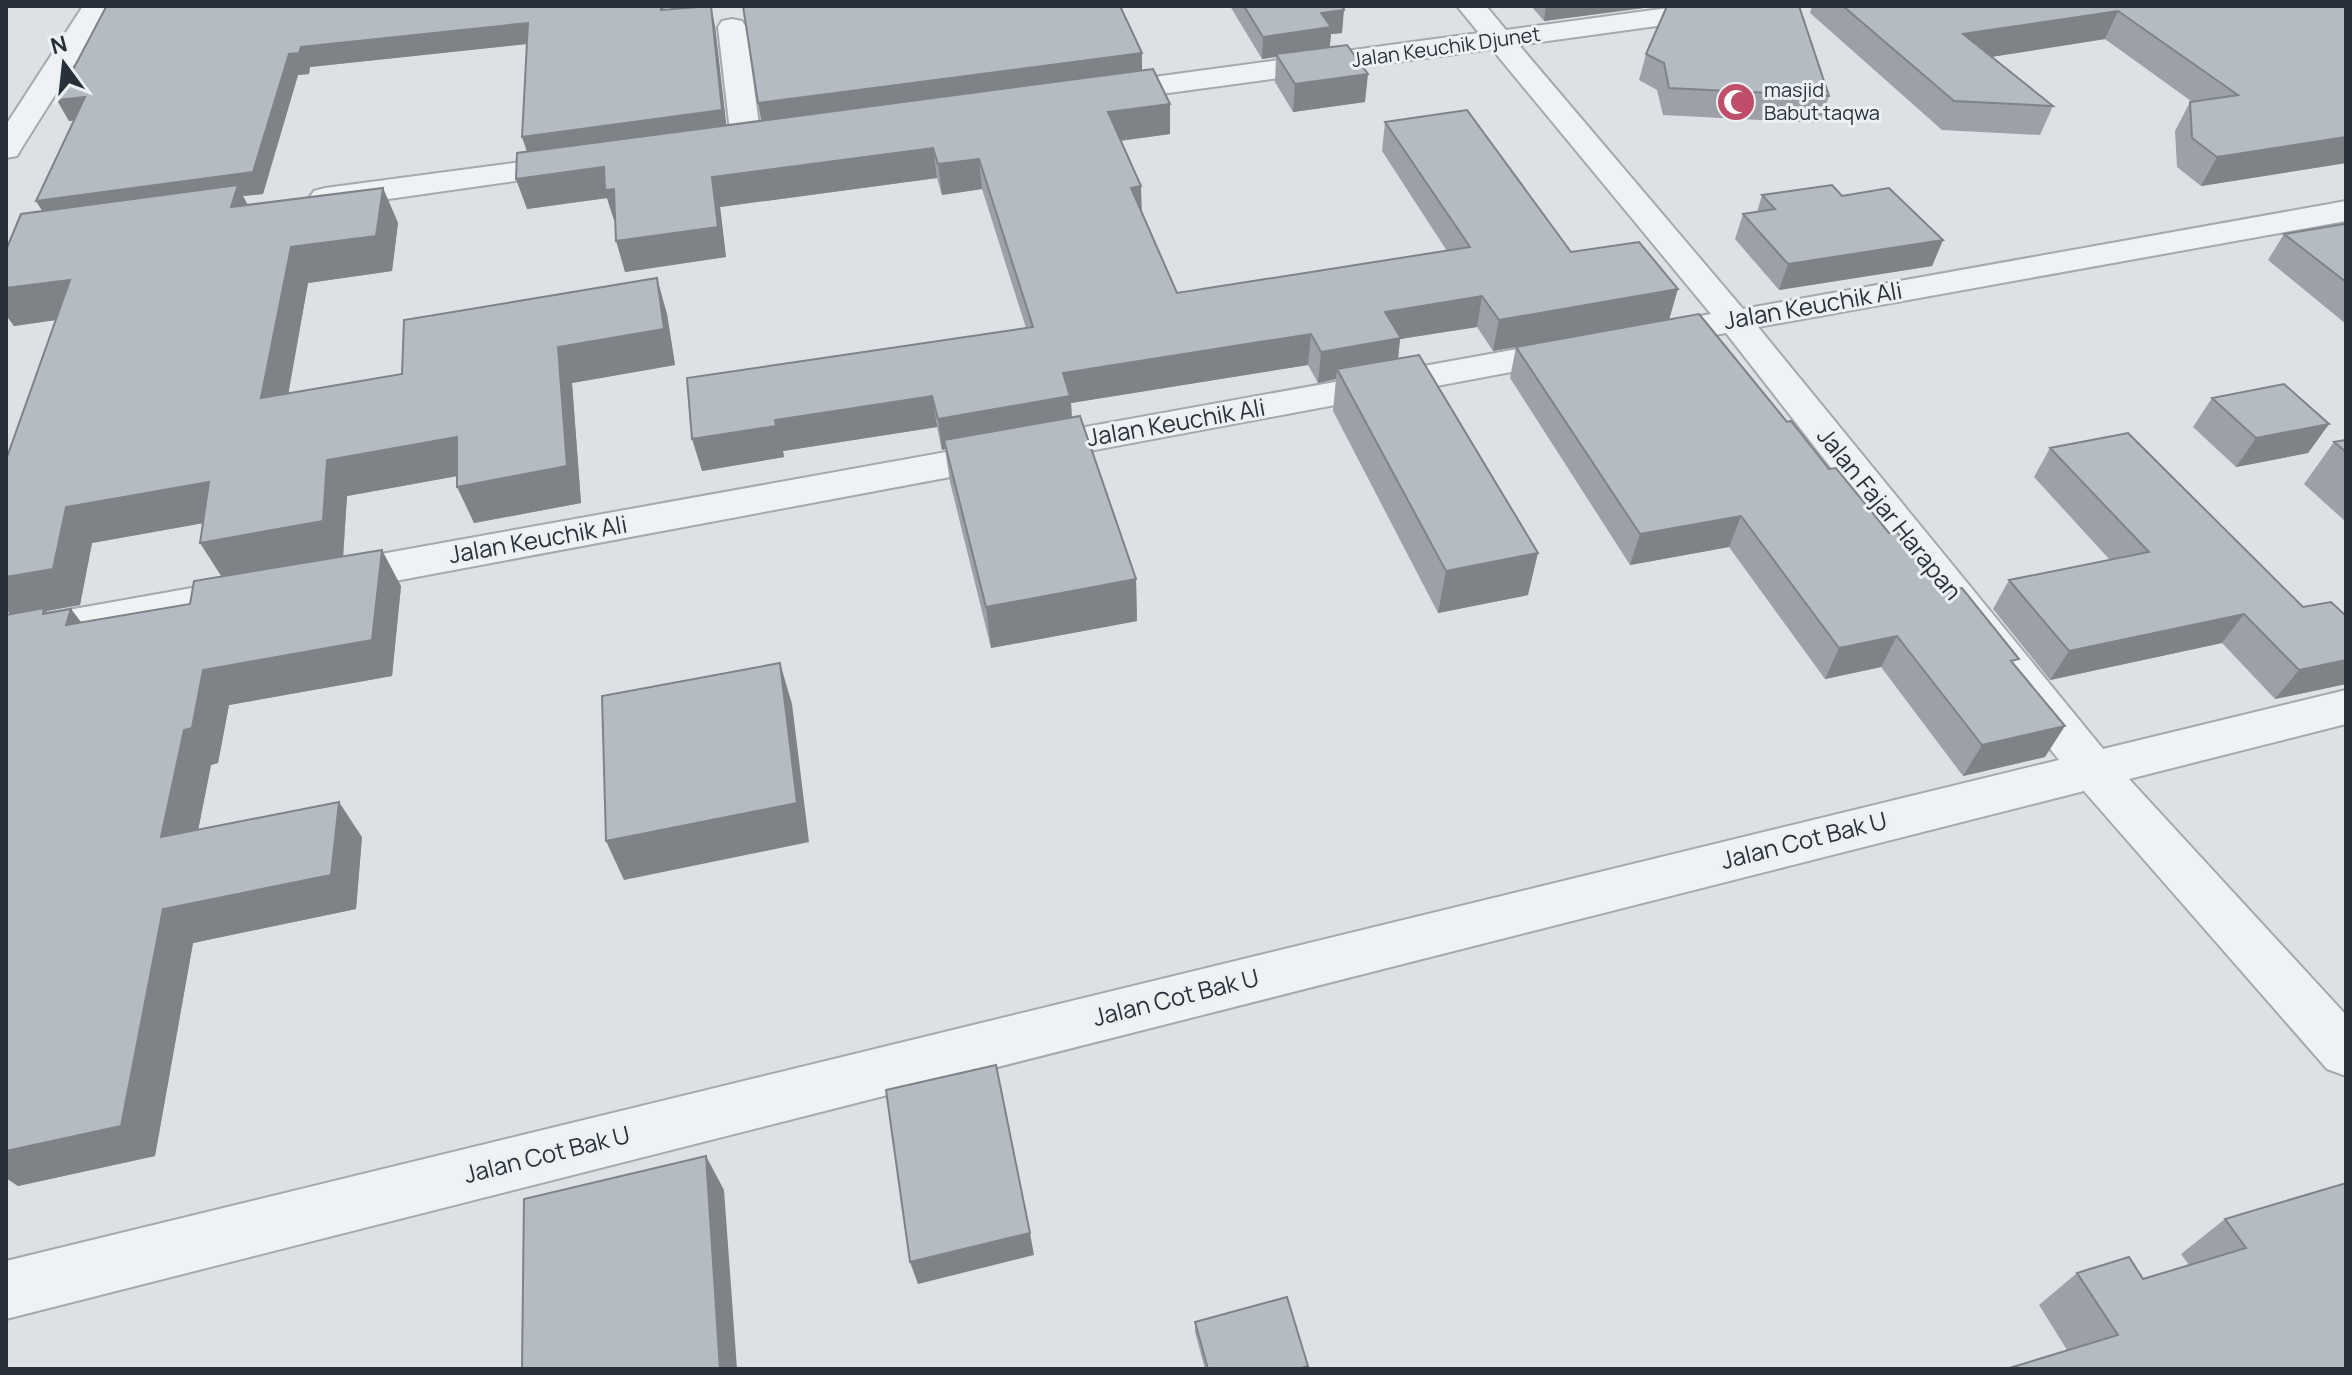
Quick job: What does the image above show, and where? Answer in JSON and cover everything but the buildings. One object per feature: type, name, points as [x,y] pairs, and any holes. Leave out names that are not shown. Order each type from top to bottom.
[{"type":"street","points":[[6,149],[97,6]]},
{"type":"street","name":"Jalan Fajar Harapan","points":[[1471,6],[1734,320],[2092,769],[2346,1052]]},
{"type":"street","name":"Jalan Keuchik Djunet","points":[[1075,97],[1744,6]]},
{"type":"street","points":[[732,27],[746,140]]},
{"type":"street","points":[[714,145],[777,136]]},
{"type":"street","points":[[289,203],[604,160]]},
{"type":"street","name":"Jalan Keuchik Ali","points":[[6,637],[2346,211]]},
{"type":"street","name":"Jalan Cot Bak U","points":[[6,1290],[2346,707]]},
{"type":"place","name":"masjid Babut taqwa","points":[[1736,102]]}]
